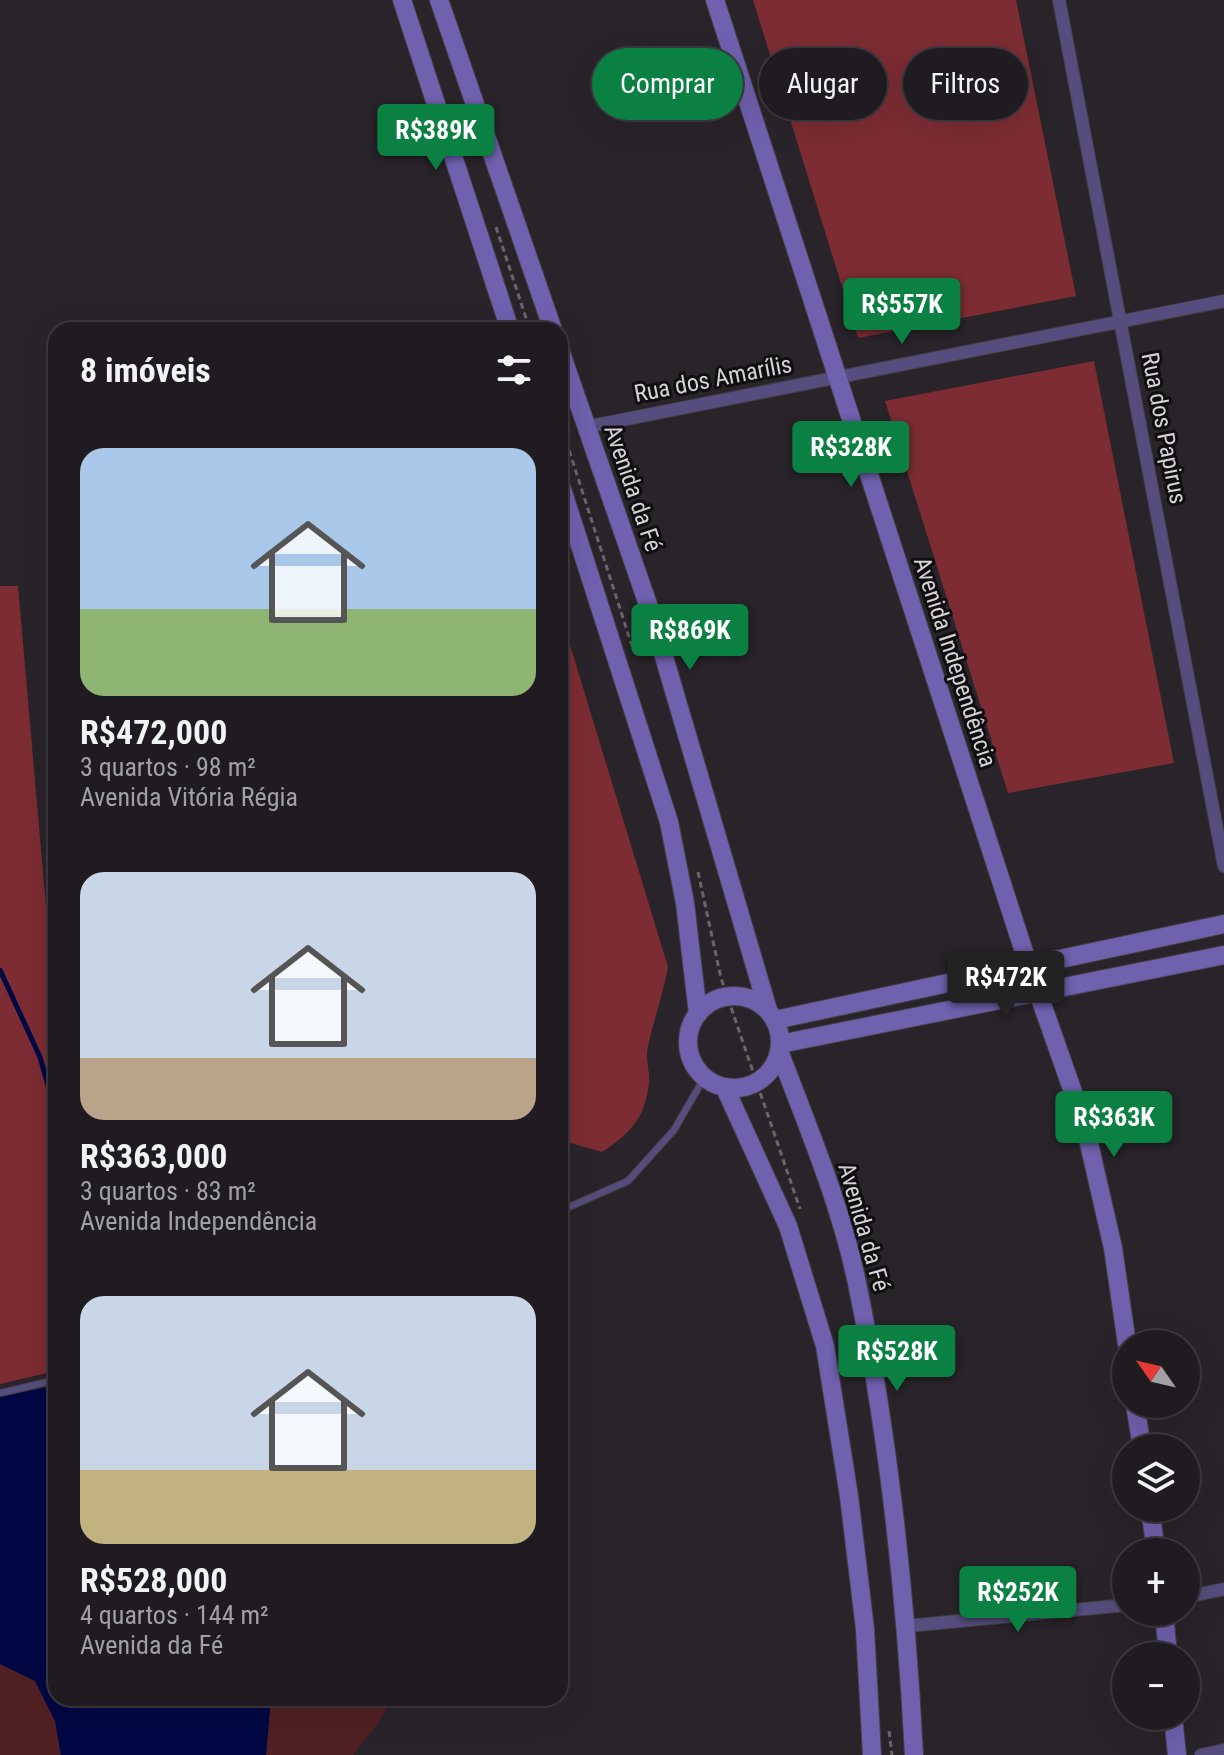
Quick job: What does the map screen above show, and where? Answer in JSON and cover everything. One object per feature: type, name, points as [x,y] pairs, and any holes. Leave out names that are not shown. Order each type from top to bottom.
[{"type":"main road","points":[[402,0],[507,322]]},
{"type":"main road","points":[[439,0],[550,322]]},
{"type":"main road","name":"Avenida Independência","points":[[715,0],[1028,964],[1085,1126],[1113,1248],[1125,1330]]},
{"type":"main road","name":"Avenida da Fé","points":[[568,374],[652,616],[780,1048],[824,1171],[859,1290],[885,1454],[907,1626],[914,1755]]},
{"type":"main road","points":[[568,508],[669,822],[685,903],[698,1014]]},
{"type":"main road","points":[[1224,924],[771,1015],[745,997],[727,997],[708,1005],[698,1014],[688,1040],[695,1067],[704,1078],[725,1088],[737,1088],[757,1082],[768,1073],[780,1048],[1038,990],[1224,955]]},
{"type":"main road","points":[[725,1088],[788,1226],[825,1346],[849,1496],[861,1600],[872,1755]]},
{"type":"main road","points":[[1174,1730],[1177,1755]]},
{"type":"street","name":"Rua dos Papirus","points":[[1059,0],[1224,866]]},
{"type":"street","name":"Rua dos Amarílis","points":[[586,427],[1224,301]]},
{"type":"street","points":[[1200,1594],[1224,1589]]},
{"type":"street","points":[[907,1626],[1112,1606]]},
{"type":"street","points":[[1201,1755],[1224,1750]]},
{"type":"lane","points":[[568,1207],[628,1181],[674,1130],[704,1078]]},
{"type":"lane","points":[[0,1393],[48,1382]]},
{"type":"path","points":[[568,447],[633,649]]},
{"type":"path","points":[[697,868],[727,997],[800,1209]]},
{"type":"path","points":[[889,1724],[892,1755]]},
{"type":"shaded area","points":[[753,0],[1016,0],[1026,48],[903,48],[903,120],[1028,120],[1028,59],[1076,296],[858,338],[790,120],[887,120],[887,48],[768,48]]},
{"type":"shaded area","points":[[1094,361],[1174,763],[1008,793],[885,401]]},
{"type":"shaded area","points":[[0,586],[18,586],[48,930],[48,1373],[0,1384]]},
{"type":"shaded area","points":[[568,638],[668,967],[648,1046],[649,1083],[644,1106],[621,1139],[602,1152],[568,1142]]},
{"type":"shaded area","points":[[48,1387],[48,1706],[270,1706],[266,1755],[61,1755],[55,1721],[35,1681],[0,1664],[0,1397]]},
{"type":"shaded area","points":[[0,1664],[35,1681],[55,1721],[61,1755],[0,1755]]},
{"type":"shaded area","points":[[270,1706],[388,1706],[353,1755],[266,1755]]},
{"type":"waterway","points":[[0,970],[40,1057],[48,1086]]}]
